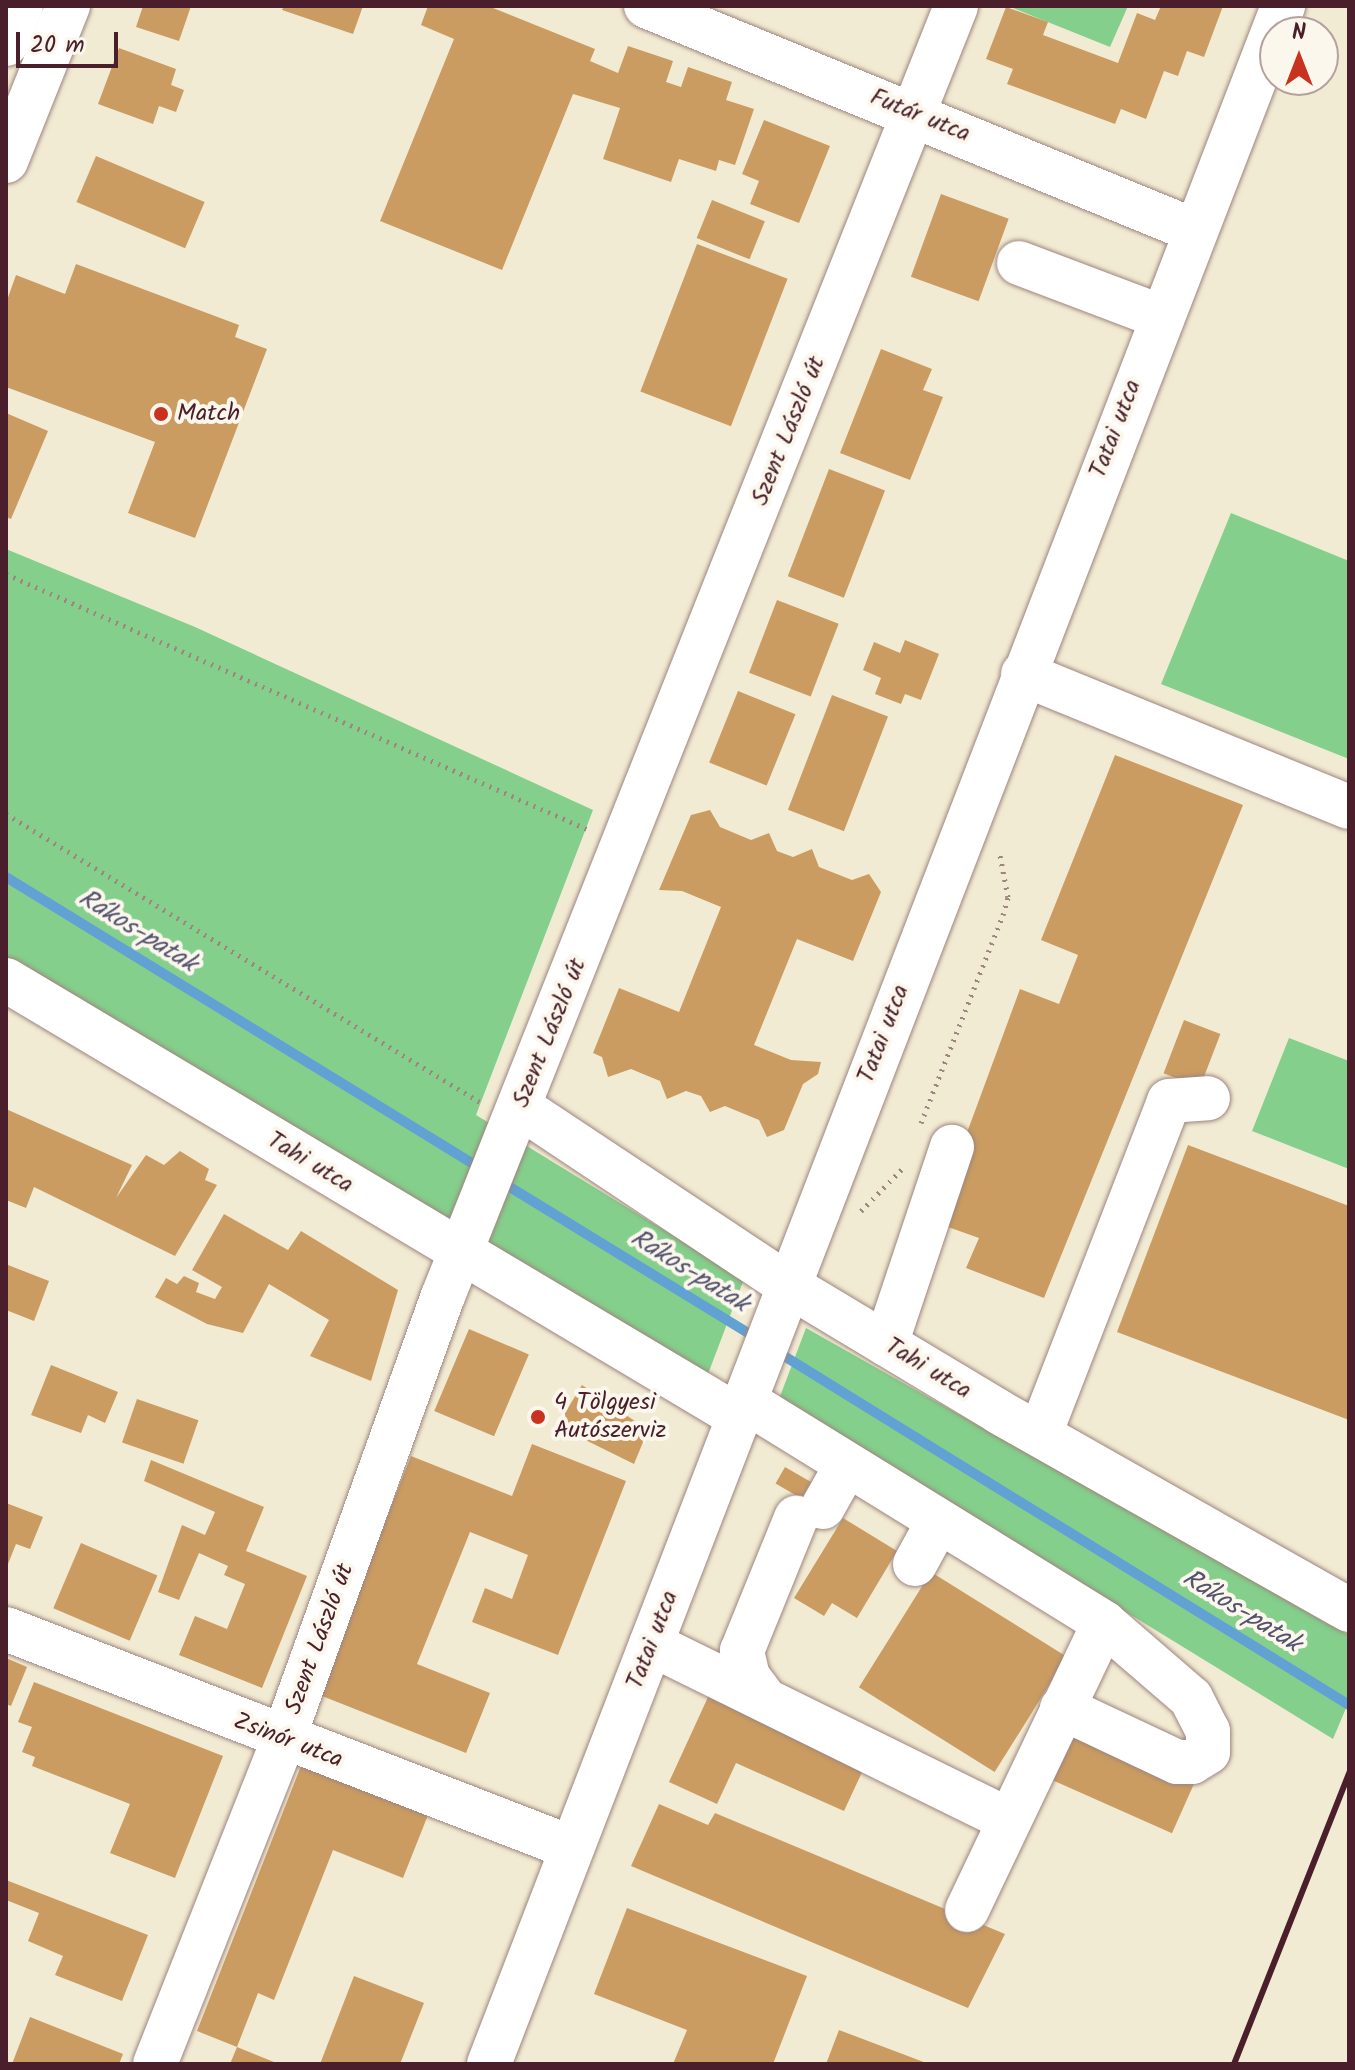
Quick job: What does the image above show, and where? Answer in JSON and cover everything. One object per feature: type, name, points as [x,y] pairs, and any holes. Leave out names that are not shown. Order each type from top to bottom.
[{"type":"street","points":[[6,44],[21,6]]},
{"type":"street","points":[[6,161],[68,6]]},
{"type":"street","name":"Futár utca","points":[[646,6],[1193,230]]},
{"type":"street","name":"Szent László út","points":[[155,2064],[283,1740],[467,1240],[956,6]]},
{"type":"street","name":"Tatai utca","points":[[489,2064],[1159,316],[1283,6]]},
{"type":"street","points":[[1019,263],[1159,316]]},
{"type":"street","points":[[1023,674],[1349,807]]},
{"type":"street","name":"Tahi utca","points":[[6,980],[467,1240],[745,1402],[1104,1623],[1191,1698],[1208,1731],[1208,1752],[1192,1762],[1177,1762],[1062,1708]]},
{"type":"street","points":[[1040,1434],[1169,1101],[1208,1098]]},
{"type":"street","name":"Tahi utca","points":[[517,1115],[886,1344],[1349,1610]]},
{"type":"street","points":[[886,1344],[952,1147]]},
{"type":"street","points":[[761,1694],[748,1677],[742,1651],[810,1512],[846,1466]]},
{"type":"street","points":[[915,1564],[938,1522]]},
{"type":"street","points":[[967,1910],[1007,1819],[1104,1623]]},
{"type":"street","name":"Zsinór utca","points":[[6,1629],[283,1740],[572,1848]]},
{"type":"street","points":[[651,1644],[761,1694],[1007,1819]]},
{"type":"path","points":[[6,574],[624,845]]},
{"type":"path","points":[[6,814],[517,1115]]},
{"type":"green space","points":[[1008,6],[1128,6],[1110,47]]},
{"type":"green space","points":[[1231,513],[1349,561],[1349,759],[1161,684]]},
{"type":"green space","points":[[6,549],[195,627],[593,810],[476,1115],[744,1279],[708,1374],[6,958]]},
{"type":"green space","points":[[1289,1038],[1349,1061],[1349,1169],[1252,1131]]},
{"type":"green space","points":[[806,1328],[1349,1635],[1349,1701],[1333,1739],[779,1399]]},
{"type":"building","points":[[143,6],[191,6],[179,41],[136,27]]},
{"type":"building","points":[[284,6],[363,6],[353,34],[282,10]]},
{"type":"building","points":[[428,6],[488,6],[595,49],[590,61],[618,73],[628,46],[673,61],[666,82],[681,87],[688,67],[732,82],[726,100],[754,109],[735,165],[719,160],[716,171],[679,159],[671,182],[603,159],[620,108],[573,94],[502,270],[380,221],[454,39],[421,25]]},
{"type":"building","points":[[1161,6],[1223,6],[1204,57],[1187,51],[1178,76],[1164,71],[1146,119],[1121,109],[1115,124],[1007,84],[1013,69],[986,59],[1006,7],[1048,22],[1043,35],[1118,63],[1137,13],[1155,20]]},
{"type":"building","points":[[119,48],[176,69],[171,85],[184,90],[176,112],[159,106],[153,124],[98,104]]},
{"type":"building","points":[[764,120],[830,146],[799,223],[750,204],[759,181],[742,174]]},
{"type":"building","points":[[96,156],[205,202],[185,248],[76,202]]},
{"type":"building","points":[[941,194],[1009,219],[979,301],[911,277]]},
{"type":"building","points":[[712,200],[765,221],[749,259],[697,238]]},
{"type":"building","points":[[697,244],[788,279],[731,426],[640,392]]},
{"type":"building","name":"Match","points":[[76,264],[239,325],[235,337],[267,349],[195,538],[128,513],[155,442],[6,387],[6,303],[16,275],[65,294]]},
{"type":"building","points":[[881,349],[932,369],[923,390],[943,397],[910,480],[840,453]]},
{"type":"building","points":[[6,413],[48,431],[11,519],[6,517]]},
{"type":"building","points":[[829,469],[885,491],[844,598],[788,576]]},
{"type":"building","points":[[777,600],[839,624],[811,696],[749,673]]},
{"type":"building","points":[[905,640],[939,654],[921,700],[905,694],[901,704],[875,694],[881,678],[863,670],[874,642],[900,653]]},
{"type":"building","points":[[738,691],[795,714],[767,786],[709,762]]},
{"type":"building","points":[[832,695],[888,717],[844,831],[788,810]]},
{"type":"building","points":[[1115,755],[1243,805],[1044,1298],[966,1268],[979,1238],[934,1222],[1020,989],[1059,1004],[1078,955],[1041,940]]},
{"type":"building","points":[[710,810],[720,827],[751,840],[769,833],[777,851],[793,857],[812,849],[819,867],[852,880],[869,874],[881,892],[853,961],[797,939],[754,1045],[791,1060],[821,1062],[818,1074],[803,1084],[784,1130],[767,1137],[759,1120],[725,1106],[710,1112],[701,1096],[686,1091],[667,1099],[660,1081],[631,1069],[608,1077],[602,1057],[593,1053],[619,988],[679,1012],[721,907],[682,891],[659,890],[691,815]]},
{"type":"building","points":[[1184,1020],[1220,1034],[1200,1087],[1164,1073]]},
{"type":"building","points":[[6,1109],[132,1165],[116,1198],[146,1155],[164,1165],[180,1151],[209,1169],[205,1180],[217,1185],[175,1256],[34,1187],[26,1208],[6,1200]]},
{"type":"building","points":[[1188,1145],[1349,1206],[1349,1420],[1117,1332]]},
{"type":"building","points":[[224,1214],[288,1250],[301,1231],[398,1290],[371,1381],[310,1356],[329,1320],[269,1284],[243,1333],[207,1324],[155,1297],[166,1278],[177,1284],[184,1276],[199,1283],[196,1292],[215,1299],[222,1287],[192,1270]]},
{"type":"building","points":[[8,1265],[49,1281],[34,1321],[6,1310]]},
{"type":"building","points":[[469,1329],[529,1354],[494,1436],[434,1411]]},
{"type":"building","points":[[51,1365],[118,1392],[105,1423],[88,1415],[81,1433],[31,1415]]},
{"type":"building","points":[[582,1385],[648,1430],[634,1464],[557,1426]]},
{"type":"building","points":[[137,1399],[198,1420],[183,1464],[122,1442]]},
{"type":"building","points":[[532,1444],[626,1481],[558,1655],[472,1622],[485,1588],[512,1599],[528,1555],[470,1532],[417,1664],[490,1693],[466,1753],[317,1694],[411,1456],[512,1496]]},
{"type":"building","points":[[151,1460],[264,1507],[246,1551],[307,1576],[262,1688],[179,1655],[195,1616],[227,1629],[245,1584],[224,1575],[228,1566],[199,1553],[179,1600],[158,1592],[182,1525],[205,1535],[215,1512],[144,1481]]},
{"type":"building","points":[[785,1467],[811,1482],[801,1498],[776,1483]]},
{"type":"building","points":[[6,1503],[43,1517],[30,1549],[16,1544],[6,1569]]},
{"type":"building","points":[[843,1518],[897,1551],[857,1618],[832,1603],[824,1616],[794,1598]]},
{"type":"building","points":[[81,1543],[157,1575],[130,1641],[53,1608]]},
{"type":"building","points":[[931,1572],[1067,1657],[995,1772],[859,1687]]},
{"type":"building","points":[[6,1658],[27,1667],[11,1706],[6,1704]]},
{"type":"building","points":[[34,1682],[223,1756],[175,1878],[110,1853],[130,1804],[32,1766],[35,1757],[22,1752],[32,1727],[18,1722]]},
{"type":"building","points":[[714,1684],[870,1755],[844,1811],[736,1763],[717,1804],[669,1782]]},
{"type":"building","points":[[1072,1721],[1197,1777],[1172,1833],[1047,1778]]},
{"type":"building","points":[[301,1766],[428,1815],[403,1878],[333,1850],[274,2000],[258,1993],[237,2047],[197,2031]]},
{"type":"building","points":[[659,1804],[708,1825],[715,1813],[1005,1934],[968,2008],[631,1866]]},
{"type":"building","points":[[6,1880],[148,1935],[122,2001],[55,1975],[63,1956],[28,1941],[39,1913],[6,1900]]},
{"type":"building","points":[[627,1908],[807,1976],[773,2064],[673,2064],[687,2030],[594,1994]]},
{"type":"building","points":[[354,1976],[424,2003],[400,2064],[320,2064]]},
{"type":"building","points":[[30,2017],[123,2054],[119,2064],[12,2064]]},
{"type":"building","points":[[839,2030],[929,2064],[826,2064]]},
{"type":"building","points":[[237,2047],[279,2064],[230,2064]]},
{"type":"waterway","name":"Rákos-patak","points":[[6,877],[483,1170]]},
{"type":"waterway","name":"Rákos-patak","points":[[500,1181],[759,1340]]},
{"type":"waterway","name":"Rákos-patak","points":[[776,1351],[1349,1705]]},
{"type":"railway","points":[[1234,2064],[1349,1773]]},
{"type":"place","name":"Match","points":[[161,414]]},
{"type":"place","name":"4 Tölgyesi Autószerviz","points":[[538,1417]]}]
